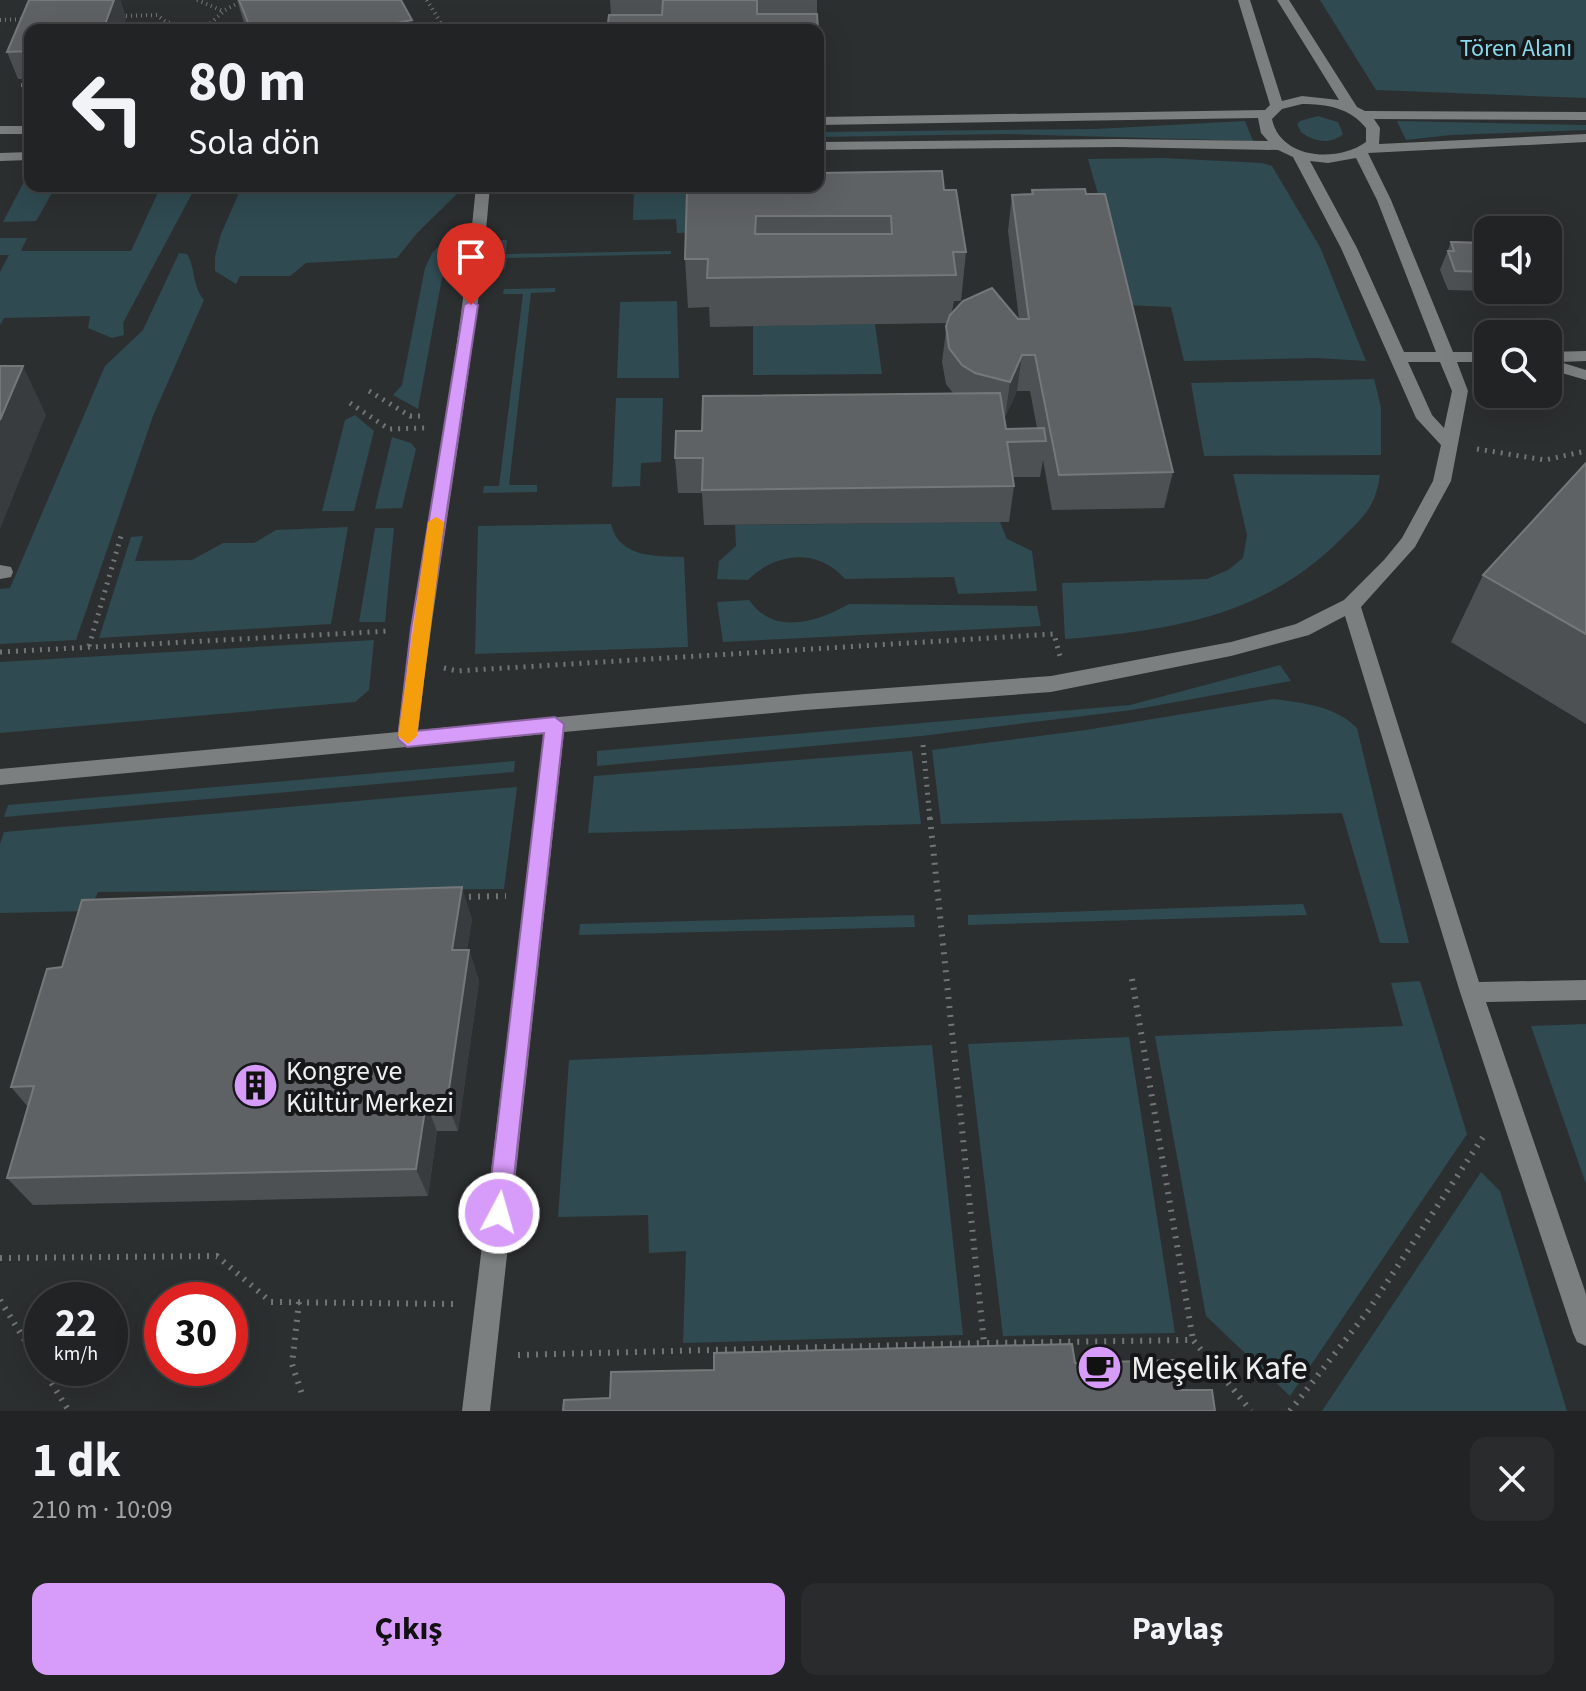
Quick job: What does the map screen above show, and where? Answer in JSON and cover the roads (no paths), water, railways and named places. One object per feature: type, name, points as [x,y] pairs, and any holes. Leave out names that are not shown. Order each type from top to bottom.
[{"type":"street","points":[[1244,0],[1272,110],[1264,123],[1267,132],[1282,146],[1299,154],[1333,159],[1364,151],[1586,138]]},
{"type":"street","points":[[1283,0],[1357,112],[1369,121],[1375,136],[1364,151]]},
{"type":"street","points":[[824,121],[1036,120],[1272,110],[1312,99],[1357,112],[1586,116]]},
{"type":"street","points":[[0,130],[24,130]]},
{"type":"street","points":[[824,146],[1118,143],[1282,146]]},
{"type":"street","points":[[0,777],[555,724],[1068,681],[1231,649],[1302,630],[1351,605],[1409,542],[1442,481],[1460,391],[1421,300],[1364,151]]},
{"type":"street","points":[[1299,154],[1349,248],[1425,418],[1449,443]]},
{"type":"street","points":[[0,157],[24,156]]},
{"type":"street","points":[[407,739],[420,629],[475,277],[482,192]]},
{"type":"street","points":[[1562,349],[1586,349]]},
{"type":"street","points":[[1562,357],[1586,356]]},
{"type":"street","points":[[1397,357],[1474,357]]},
{"type":"street","points":[[1562,368],[1586,375]]},
{"type":"street","points":[[1351,605],[1506,1102],[1586,1333]]},
{"type":"street","points":[[476,1411],[555,724]]},
{"type":"street","points":[[1471,992],[1586,990]]},
{"type":"place","name":"Kongre ve Kültür Merkezi","points":[[255,1086]]},
{"type":"place","name":"Meşelik Kafe","points":[[1100,1367]]},
{"type":"park label","name":"Tören Alanı","points":[[1516,48]]}]
